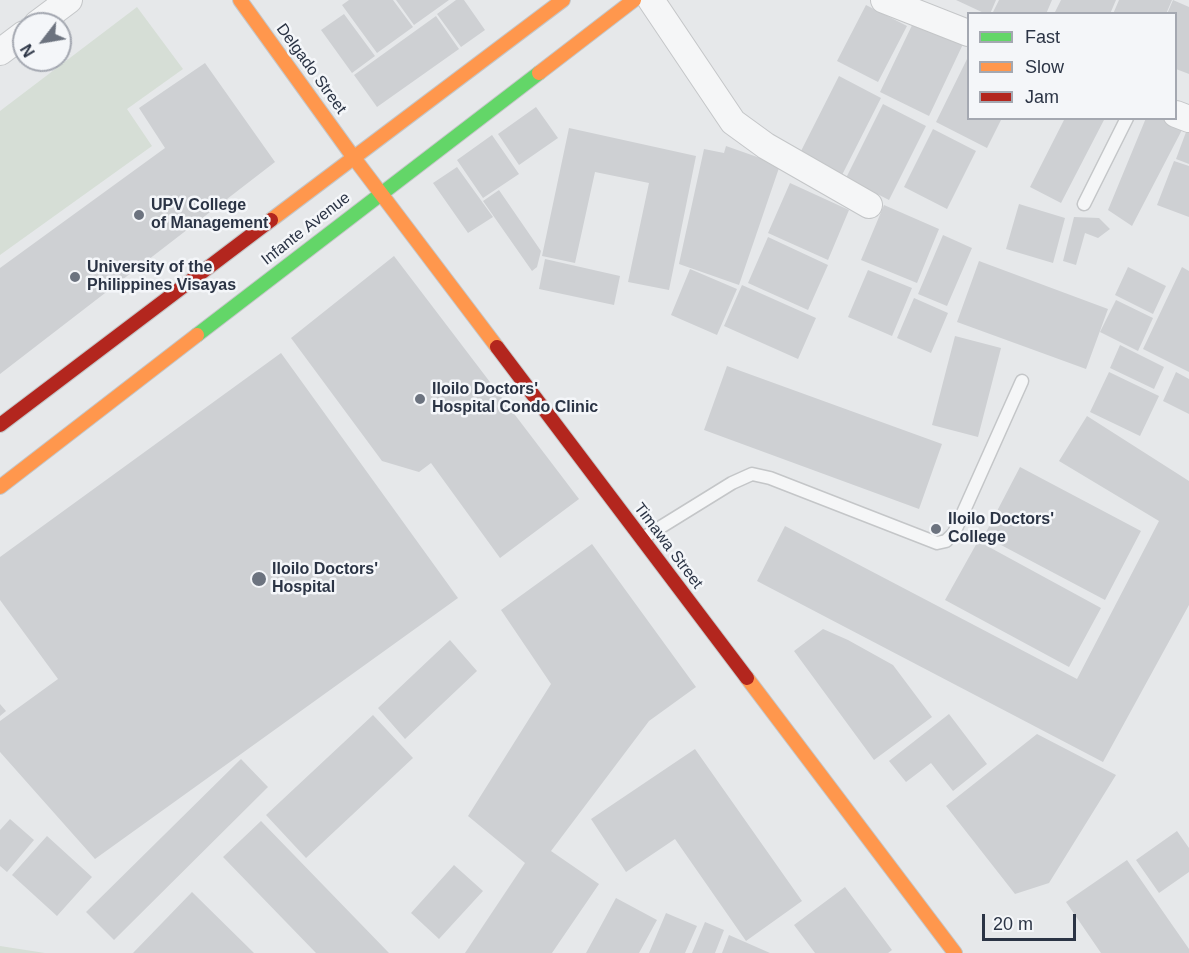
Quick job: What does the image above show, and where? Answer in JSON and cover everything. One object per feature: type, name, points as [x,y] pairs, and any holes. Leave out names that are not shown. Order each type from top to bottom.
[{"type":"main road","name":"Delgado Street","points":[[240,0],[354,158]]},
{"type":"main road","name":"Infante Avenue","points":[[0,424],[215,271],[354,158],[563,0]]},
{"type":"main road","name":"Infante Avenue","points":[[0,487],[235,298],[381,192],[634,0]]},
{"type":"main road","name":"Timawa Street","points":[[354,158],[955,953]]},
{"type":"street","points":[[53,12],[69,0]]},
{"type":"street","points":[[651,0],[733,122],[766,146],[869,205]]},
{"type":"street","points":[[884,0],[967,32]]},
{"type":"lane","points":[[1084,204],[1126,120]]},
{"type":"lane","points":[[642,539],[732,483],[752,474],[770,478],[937,543],[946,541],[954,533],[1022,381]]},
{"type":"shaded area","points":[[137,7],[183,69],[127,109],[152,146],[0,255],[0,111],[51,72],[72,72],[72,56]]},
{"type":"shaded area","points":[[0,946],[45,953],[0,953]]},
{"type":"building","points":[[349,0],[393,0],[413,27],[377,53],[342,5]]},
{"type":"building","points":[[396,0],[449,0],[414,25]]},
{"type":"building","points":[[456,0],[464,0],[485,30],[461,47],[437,14]]},
{"type":"building","points":[[956,0],[996,0],[991,12],[982,12]]},
{"type":"building","points":[[999,0],[1052,0],[1047,12],[993,12]]},
{"type":"building","points":[[1061,0],[1116,0],[1111,12],[1055,12]]},
{"type":"building","points":[[1119,0],[1172,0],[1167,12],[1114,12]]},
{"type":"building","points":[[1173,0],[1189,7],[1189,74],[1177,69],[1177,12],[1168,12]]},
{"type":"building","points":[[866,5],[907,26],[878,82],[837,61]]},
{"type":"building","points":[[344,14],[375,56],[352,73],[321,30]]},
{"type":"building","points":[[436,16],[459,49],[377,107],[354,75]]},
{"type":"building","points":[[915,19],[964,42],[929,116],[880,92]]},
{"type":"building","points":[[967,59],[967,120],[1001,120],[987,148],[936,122]]},
{"type":"building","name":"UPV College of Management","points":[[205,63],[275,162],[0,374],[0,268],[165,148],[139,108]]},
{"type":"building","points":[[839,76],[881,98],[842,175],[800,153]]},
{"type":"building","points":[[883,104],[926,126],[889,200],[846,178]]},
{"type":"building","points":[[536,107],[558,138],[519,165],[498,134]]},
{"type":"building","points":[[1064,120],[1104,120],[1061,203],[1030,187]]},
{"type":"building","points":[[1145,120],[1168,120],[1183,128],[1132,226],[1108,210]]},
{"type":"building","points":[[1189,124],[1189,164],[1176,159]]},
{"type":"building","points":[[569,128],[696,156],[669,290],[628,282],[649,183],[595,172],[575,263],[542,256]]},
{"type":"building","points":[[933,129],[976,151],[947,209],[904,187]]},
{"type":"building","points":[[492,135],[519,174],[483,198],[457,160]]},
{"type":"building","points":[[726,146],[780,165],[739,285],[679,264],[704,149],[724,153]]},
{"type":"building","points":[[1174,161],[1189,166],[1189,217],[1157,205]]},
{"type":"building","points":[[457,167],[493,217],[468,233],[433,183]]},
{"type":"building","points":[[790,183],[849,210],[828,260],[768,233]]},
{"type":"building","points":[[499,190],[541,251],[537,267],[532,271],[483,201]]},
{"type":"building","points":[[1019,204],[1065,218],[1053,263],[1006,249]]},
{"type":"building","points":[[884,205],[939,229],[917,283],[861,260]]},
{"type":"building","points":[[1074,217],[1099,218],[1110,229],[1098,238],[1085,233],[1076,265],[1063,261]]},
{"type":"building","points":[[943,235],[972,248],[947,306],[918,294]]},
{"type":"building","points":[[768,237],[828,265],[808,310],[748,283]]},
{"type":"building","name":"Iloilo Doctors' Hospital Condo Clinic","points":[[394,256],[579,499],[500,558],[431,463],[419,472],[382,461],[291,338]]},
{"type":"building","points":[[545,259],[620,276],[614,305],[539,289]]},
{"type":"building","points":[[979,261],[1108,309],[1086,369],[957,322]]},
{"type":"building","points":[[1128,267],[1166,286],[1153,314],[1115,295]]},
{"type":"building","points":[[1182,267],[1189,271],[1189,372],[1143,349]]},
{"type":"building","points":[[690,269],[737,289],[717,335],[671,315]]},
{"type":"building","points":[[868,270],[912,288],[892,336],[848,317]]},
{"type":"building","points":[[742,285],[816,318],[798,359],[724,326]]},
{"type":"building","points":[[914,298],[948,313],[931,353],[897,338]]},
{"type":"building","points":[[1116,300],[1153,318],[1138,351],[1100,332]]},
{"type":"building","points":[[955,336],[1001,348],[978,437],[932,425]]},
{"type":"building","points":[[1120,345],[1164,367],[1154,389],[1110,368]]},
{"type":"building","points":[[281,353],[458,598],[95,859],[0,752],[0,721],[58,679],[0,600],[0,557]]},
{"type":"building","points":[[727,366],[942,444],[919,509],[704,430]]},
{"type":"building","points":[[1109,372],[1159,396],[1140,436],[1090,412]]},
{"type":"building","points":[[1176,372],[1189,379],[1189,414],[1163,401]]},
{"type":"building","points":[[1087,416],[1189,481],[1189,605],[1103,762],[757,581],[785,526],[1077,679],[1159,521],[1059,461]]},
{"type":"building","points":[[1020,467],[1141,531],[1105,600],[984,536]]},
{"type":"building","points":[[978,541],[1101,608],[1069,667],[945,600]]},
{"type":"building","points":[[592,544],[696,687],[649,721],[551,851],[599,884],[552,953],[465,953],[525,863],[468,816],[551,684],[501,610]]},
{"type":"building","points":[[823,629],[893,665],[932,717],[874,760],[794,651]]},
{"type":"building","points":[[450,640],[477,671],[405,739],[378,708]]},
{"type":"building","points":[[0,704],[6,711],[0,716]]},
{"type":"building","points":[[949,714],[987,764],[953,791],[931,763],[906,782],[889,761]]},
{"type":"building","points":[[373,715],[413,758],[306,858],[266,815]]},
{"type":"building","points":[[1037,734],[1116,775],[1049,883],[1015,894],[946,806]]},
{"type":"building","points":[[695,749],[802,901],[746,941],[675,839],[626,872],[591,819]]},
{"type":"building","points":[[241,759],[268,787],[114,940],[86,912]]},
{"type":"building","points":[[10,819],[34,840],[7,872],[0,866],[0,830]]},
{"type":"building","points":[[261,821],[389,953],[316,953],[223,857]]},
{"type":"building","points":[[1177,831],[1189,848],[1189,872],[1159,893],[1136,860]]},
{"type":"building","points":[[47,836],[92,877],[57,916],[12,875]]},
{"type":"building","points":[[1127,860],[1189,949],[1189,953],[1101,953],[1066,902]]},
{"type":"building","points":[[454,865],[483,891],[439,939],[411,913]]},
{"type":"building","points":[[845,887],[892,950],[888,953],[815,953],[794,925]]},
{"type":"building","points":[[192,892],[254,953],[133,953]]},
{"type":"building","points":[[616,898],[657,920],[639,953],[586,953]]},
{"type":"building","points":[[666,913],[697,926],[685,953],[649,953]]},
{"type":"building","points":[[705,922],[724,930],[715,953],[692,953]]},
{"type":"building","points":[[729,935],[770,953],[722,953]]},
{"type":"traffic: fast","points":[[197,335],[539,73]]},
{"type":"traffic: slow","points":[[240,0],[354,158],[497,347]]},
{"type":"traffic: slow","points":[[271,220],[563,0]]},
{"type":"traffic: slow","points":[[539,73],[634,0]]},
{"type":"traffic: slow","points":[[0,487],[197,335]]},
{"type":"traffic: slow","points":[[747,678],[955,953]]},
{"type":"traffic: jam","points":[[0,425],[271,220]]},
{"type":"traffic: jam","points":[[497,347],[747,678]]},
{"type":"place","name":"UPV College of Management","points":[[139,215]]},
{"type":"place","name":"University of the Philippines Visayas","points":[[75,277]]},
{"type":"place","name":"Iloilo Doctors' Hospital Condo Clinic","points":[[420,399]]},
{"type":"place","name":"Iloilo Doctors' College","points":[[936,529]]},
{"type":"place","name":"Iloilo Doctors' Hospital","points":[[259,579]]}]
